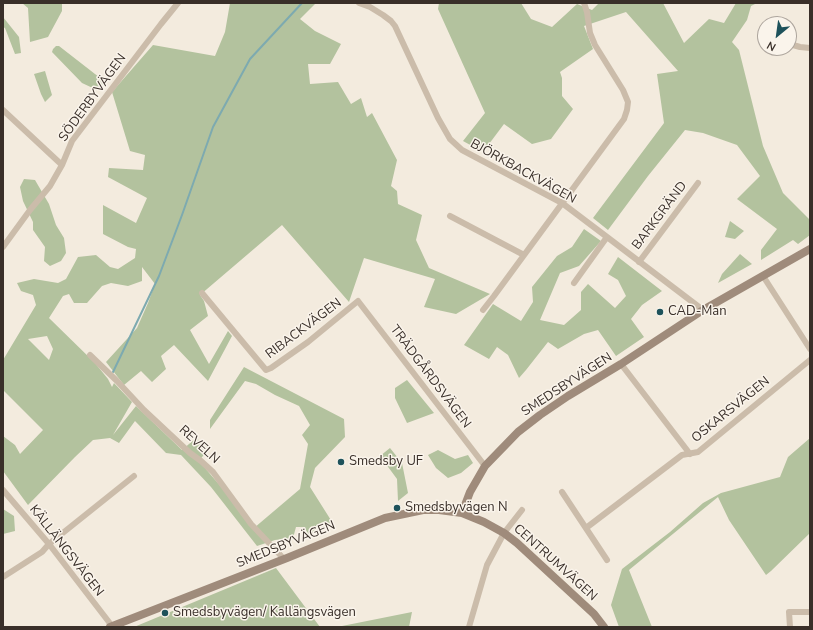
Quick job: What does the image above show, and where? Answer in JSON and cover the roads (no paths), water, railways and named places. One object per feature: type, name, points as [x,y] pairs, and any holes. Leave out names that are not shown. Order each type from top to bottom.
[{"type":"main road","name":"SMEDSBYVÄGEN","points":[[111,626],[385,518],[423,510],[439,510],[462,514],[470,492],[485,466],[518,432],[540,415],[703,310],[810,249]]},
{"type":"main road","name":"CENTRUMVÄGEN","points":[[462,514],[484,522],[504,533],[517,543],[594,614],[604,627]]},
{"type":"street","name":"SÖDERBYVÄGEN","points":[[3,247],[50,186],[62,165],[72,141],[178,3]]},
{"type":"street","name":"BJÖRKBACKVÄGEN","points":[[359,3],[370,7],[383,15],[395,26],[440,122],[450,139],[462,150],[562,203],[703,310]]},
{"type":"street","points":[[483,310],[624,119],[627,110],[628,102],[623,90],[595,45],[590,32],[584,3]]},
{"type":"street","points":[[797,46],[810,48]]},
{"type":"street","points":[[3,110],[62,165]]},
{"type":"street","name":"BARKGRÄND","points":[[639,262],[698,183]]},
{"type":"street","points":[[450,216],[524,255]]},
{"type":"street","points":[[574,283],[607,237]]},
{"type":"street","points":[[763,276],[810,349]]},
{"type":"street","name":"RIBACKVÄGEN","points":[[202,292],[266,370],[308,342],[358,301]]},
{"type":"street","name":"TRÄDGÅRDSVÄGEN","points":[[358,301],[485,466]]},
{"type":"street","name":"REVELN","points":[[90,355],[144,410],[190,453],[213,472],[251,524],[284,559]]},
{"type":"street","name":"OSKARSVÄGEN","points":[[586,528],[682,455],[698,452],[810,360]]},
{"type":"street","points":[[621,364],[690,454]]},
{"type":"street","points":[[3,577],[42,552],[49,544],[134,476]]},
{"type":"street","name":"KÄLLÄNGSVÄGEN","points":[[3,490],[49,544],[111,626]]},
{"type":"street","points":[[562,492],[606,560]]},
{"type":"street","points":[[468,627],[487,565],[504,533],[522,510]]},
{"type":"street","points":[[790,627],[789,612],[810,612]]},
{"type":"waterway","points":[[113,372],[159,276],[213,127],[250,59],[302,3]]},
{"type":"place","name":"CAD-Man","points":[[660,312]]},
{"type":"place","name":"Smedsby UF","points":[[341,462]]},
{"type":"place","name":"Smedsbyvägen N","points":[[397,508]]},
{"type":"place","name":"Smedsbyvägen/ Kallängsvägen","points":[[165,613]]}]
